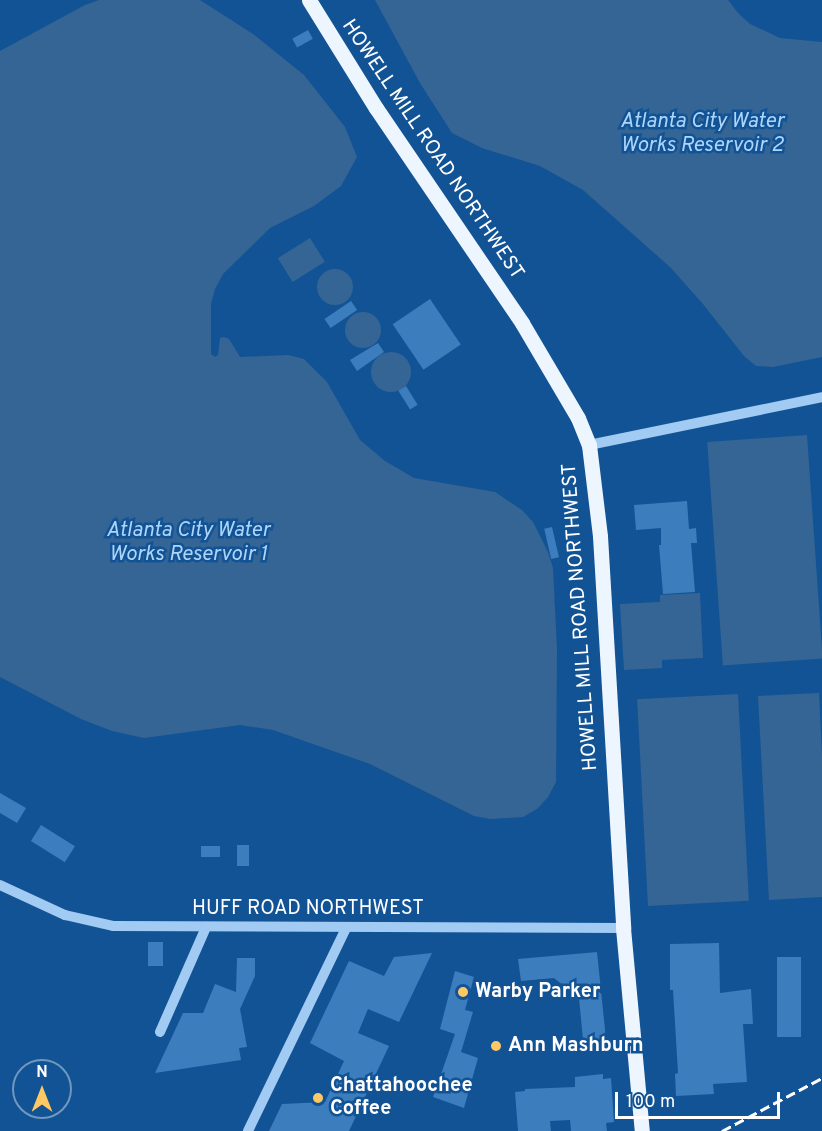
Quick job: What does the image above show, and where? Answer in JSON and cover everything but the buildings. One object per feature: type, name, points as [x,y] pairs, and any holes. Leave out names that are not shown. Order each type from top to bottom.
[{"type":"main road","name":"HOWELL MILL ROAD NORTHWEST","points":[[309,0],[376,108],[522,323],[578,418],[589,445],[600,536],[623,928],[642,1129]]},
{"type":"street","points":[[589,445],[822,397]]},
{"type":"street","name":"HUFF ROAD NORTHWEST","points":[[0,885],[55,911],[88,922],[113,926],[623,928]]},
{"type":"street","points":[[160,1032],[206,927]]},
{"type":"street","points":[[248,1131],[346,928]]},
{"type":"water","name":"Atlanta City Water Works Reservoir 1","points":[[99,0],[200,0],[253,34],[304,75],[345,127],[357,157],[341,186],[314,206],[270,228],[223,274],[215,289],[211,304],[211,354],[215,357],[218,355],[220,338],[224,337],[229,339],[240,357],[288,355],[304,359],[327,382],[360,440],[385,461],[414,478],[495,492],[522,510],[533,522],[553,568],[557,650],[556,782],[548,797],[537,809],[523,817],[490,819],[474,816],[370,764],[273,730],[240,725],[144,738],[112,731],[81,719],[0,677],[0,51],[85,5]]},
{"type":"water","name":"Atlanta City Water Works Reservoir 2","points":[[375,0],[728,0],[750,24],[780,38],[822,42],[822,357],[773,367],[756,366],[744,356],[670,267],[583,190],[540,166],[482,148],[452,133],[420,83]]},
{"type":"water","points":[[310,238],[325,262],[293,282],[278,258]]},
{"type":"water","points":[[335,269],[348,274],[353,287],[348,300],[335,305],[322,300],[317,287],[322,274]]},
{"type":"water","points":[[363,312],[376,317],[381,330],[376,343],[363,348],[350,343],[345,330],[350,317]]},
{"type":"water","points":[[391,352],[405,358],[411,372],[405,386],[391,392],[377,386],[371,372],[377,358]]},
{"type":"water","points":[[807,435],[822,658],[723,665],[707,442]]},
{"type":"water","points":[[700,593],[703,658],[662,660],[662,668],[624,670],[620,604],[660,602],[660,595]]},
{"type":"water","points":[[819,693],[822,756],[822,897],[769,900],[758,696]]},
{"type":"water","points":[[738,694],[749,901],[648,906],[637,699]]},
{"type":"railway","points":[[722,1131],[822,1078]]},
{"type":"place","name":"Warby Parker","points":[[463,992]]},
{"type":"place","name":"Ann Mashburn","points":[[496,1046]]},
{"type":"place","name":"Chattahoochee Coffee","points":[[318,1098]]}]
